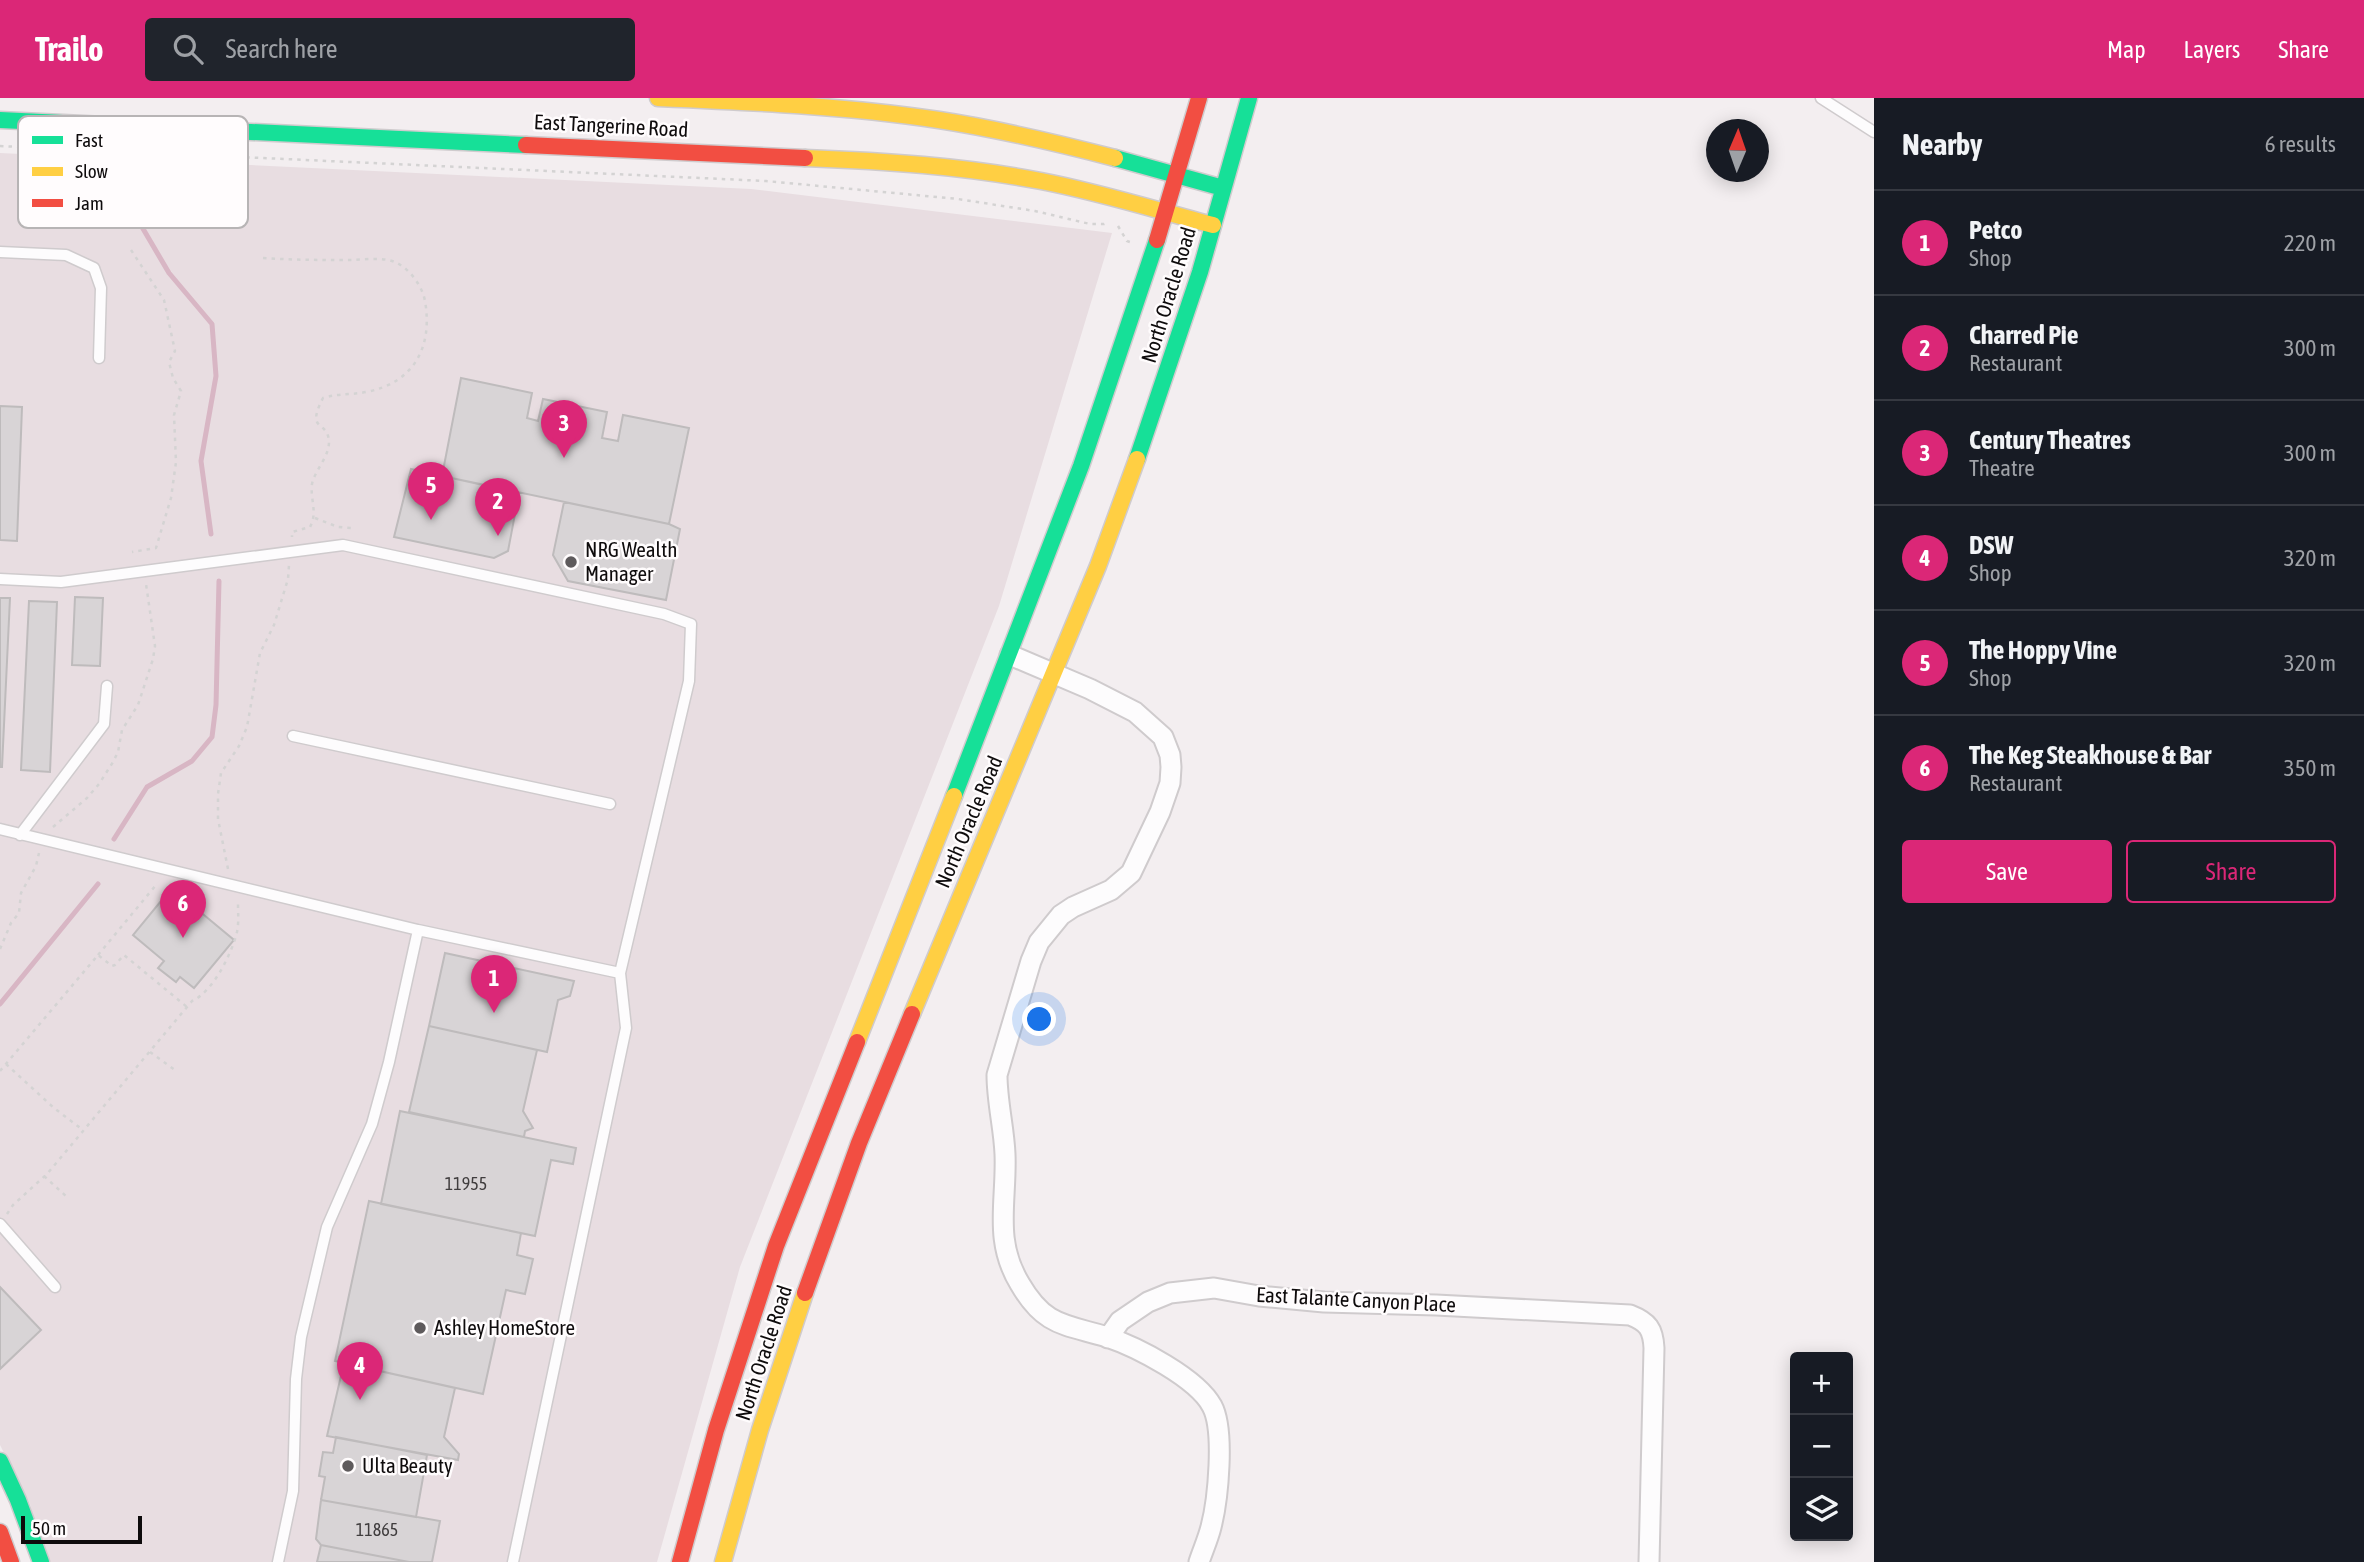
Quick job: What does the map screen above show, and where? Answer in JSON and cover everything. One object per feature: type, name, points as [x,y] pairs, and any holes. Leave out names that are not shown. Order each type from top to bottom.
[{"type":"main road","name":"East Tangerine Road","points":[[659,98],[806,106],[888,113],[964,124],[1052,142],[1223,188]]},
{"type":"main road","name":"North Oracle Road","points":[[680,1562],[716,1430],[776,1246],[1010,655],[1081,466],[1166,214],[1199,98]]},
{"type":"main road","name":"North Oracle Road","points":[[723,1562],[760,1430],[854,1155],[1098,566],[1141,449],[1200,272],[1249,98]]},
{"type":"main road","name":"East Tangerine Road","points":[[0,120],[18,121]]},
{"type":"main road","name":"East Tangerine Road","points":[[248,132],[895,162],[982,171],[1043,181],[1213,225]]},
{"type":"main road","points":[[0,1461],[41,1562]]},
{"type":"main road","points":[[0,1532],[11,1562]]},
{"type":"street","points":[[1010,655],[1114,699],[1135,712],[1163,737],[1170,755],[1171,783],[1131,873],[1111,890],[1061,915],[1039,942],[1031,961],[997,1075],[1005,1156],[1002,1226],[1012,1270],[1033,1303],[1049,1318],[1068,1328],[1108,1338],[1160,1362],[1183,1377],[1203,1394],[1212,1406],[1220,1434],[1215,1507],[1199,1562]]},
{"type":"street","name":"East Talante Canyon Place","points":[[1108,1338],[1120,1321],[1148,1302],[1170,1293],[1214,1288],[1259,1296],[1324,1302],[1630,1315],[1644,1320],[1653,1332],[1654,1348],[1649,1562]]},
{"type":"lane","points":[[1821,98],[1874,132]]},
{"type":"lane","points":[[0,252],[66,255],[94,268],[101,288],[99,358]]},
{"type":"lane","points":[[0,579],[61,582],[343,545],[664,614],[691,624],[689,681],[620,973],[626,1028],[513,1562]]},
{"type":"lane","points":[[20,835],[104,724],[107,686]]},
{"type":"lane","points":[[293,736],[610,804]]},
{"type":"lane","points":[[0,830],[418,930],[620,973]]},
{"type":"lane","points":[[278,1562],[293,1491],[296,1379],[301,1337],[327,1227],[372,1124],[389,1062],[418,930]]},
{"type":"lane","points":[[3,1220],[55,1287]]},
{"type":"path","points":[[0,146],[18,147]]},
{"type":"path","points":[[248,157],[766,181],[958,199],[1035,211],[1090,224],[1109,222],[1118,225],[1130,242]]},
{"type":"path","points":[[131,250],[164,300],[174,351],[169,362],[173,378],[181,391],[174,415],[176,462],[172,498],[156,548],[132,552]]},
{"type":"path","points":[[227,874],[218,819],[221,773],[239,746],[247,727],[260,653],[274,625],[288,579],[289,561],[295,560],[291,551],[292,532],[310,527],[315,518],[313,481],[329,445],[327,432],[317,424],[316,414],[323,398],[340,393],[365,392],[393,382],[414,366],[421,356],[428,319],[423,291],[413,276],[395,262],[380,259],[297,261],[263,258]]},
{"type":"path","points":[[315,518],[338,527],[351,528]]},
{"type":"path","points":[[53,827],[99,784],[118,752],[122,730],[138,705],[155,646],[147,580]]},
{"type":"path","points":[[0,949],[11,923],[19,913],[21,893],[36,866],[39,853]]},
{"type":"path","points":[[0,1071],[156,885]]},
{"type":"path","points":[[3,1220],[13,1205],[44,1176],[192,1001],[201,996],[217,976],[232,950],[238,924],[238,904]]},
{"type":"path","points":[[98,955],[111,966],[116,965],[124,954],[187,1007]]},
{"type":"path","points":[[150,1052],[175,1070]]},
{"type":"path","points":[[6,1064],[54,1108],[84,1130]]},
{"type":"path","points":[[44,1176],[67,1197]]},
{"type":"shaded area","points":[[0,153],[18,154],[18,228],[248,228],[248,165],[751,189],[1112,233],[999,606],[740,1267],[657,1562],[45,1562],[30,1504],[0,1445]]},
{"type":"building","points":[[461,378],[532,393],[527,418],[538,421],[543,399],[607,412],[602,438],[618,441],[623,415],[689,428],[669,524],[442,476]]},
{"type":"building","points":[[0,406],[22,407],[17,541],[0,540]]},
{"type":"building","points":[[411,469],[519,493],[508,551],[494,558],[394,537]]},
{"type":"building","points":[[564,502],[669,524],[680,529],[666,600],[568,581],[553,555]]},
{"type":"building","points":[[75,597],[103,598],[100,666],[72,665]]},
{"type":"building","points":[[0,598],[10,598],[2,767],[0,767]]},
{"type":"building","points":[[29,601],[57,602],[50,772],[21,770]]},
{"type":"building","points":[[170,890],[178,897],[180,895],[234,940],[194,988],[180,977],[176,982],[158,968],[164,961],[133,935]]},
{"type":"building","points":[[445,953],[574,981],[570,996],[558,1000],[547,1052],[429,1026]]},
{"type":"building","points":[[429,1026],[537,1050],[523,1111],[533,1128],[525,1131],[524,1137],[409,1112]]},
{"type":"building","points":[[400,1111],[576,1148],[573,1164],[551,1160],[535,1236],[381,1204]]},
{"type":"building","name":"Ashley HomeStore","points":[[369,1201],[521,1233],[517,1255],[533,1259],[525,1294],[506,1290],[483,1394],[335,1361]]},
{"type":"building","points":[[0,1287],[41,1330],[0,1369]]},
{"type":"building","points":[[344,1363],[455,1388],[444,1437],[459,1454],[458,1460],[327,1436]]},
{"type":"building","points":[[336,1437],[427,1455],[416,1517],[321,1500],[325,1477],[319,1476],[323,1452],[333,1453]]},
{"type":"building","points":[[321,1500],[440,1521],[432,1562],[409,1562],[321,1545],[316,1539]]},
{"type":"building","points":[[321,1545],[409,1562],[317,1562]]},
{"type":"waterway","points":[[143,228],[169,273],[212,324],[216,376],[201,461],[211,534]]},
{"type":"waterway","points":[[114,839],[147,787],[192,761],[212,737],[216,705],[219,581]]},
{"type":"waterway","points":[[0,1004],[98,884]]},
{"type":"traffic: fast","points":[[1137,459],[1200,272],[1249,98]]},
{"type":"traffic: fast","points":[[0,120],[18,121]]},
{"type":"traffic: fast","points":[[248,132],[526,145]]},
{"type":"traffic: fast","points":[[1115,158],[1223,188]]},
{"type":"traffic: fast","points":[[954,796],[1081,466],[1157,240]]},
{"type":"traffic: fast","points":[[0,1461],[41,1562]]},
{"type":"traffic: slow","points":[[658,98],[799,105],[904,115],[1005,132],[1115,158]]},
{"type":"traffic: slow","points":[[805,158],[923,165],[1012,176],[1084,190],[1213,225]]},
{"type":"traffic: slow","points":[[912,1014],[1098,566],[1137,459]]},
{"type":"traffic: slow","points":[[857,1042],[954,796]]},
{"type":"traffic: slow","points":[[723,1562],[760,1430],[805,1293]]},
{"type":"traffic: jam","points":[[1157,240],[1199,98]]},
{"type":"traffic: jam","points":[[526,145],[805,158]]},
{"type":"traffic: jam","points":[[805,1293],[859,1143],[912,1014]]},
{"type":"traffic: jam","points":[[680,1562],[716,1430],[776,1246],[857,1042]]},
{"type":"traffic: jam","points":[[0,1532],[11,1562]]},
{"type":"place","name":"Century Theatres","points":[[564,458]]},
{"type":"place","name":"The Hoppy Vine","points":[[431,520]]},
{"type":"place","name":"Charred Pie","points":[[498,536]]},
{"type":"place","name":"NRG Wealth Manager","points":[[571,562]]},
{"type":"place","name":"The Keg Steakhouse & Bar","points":[[183,938]]},
{"type":"place","name":"Petco","points":[[494,1013]]},
{"type":"place","name":"Ashley HomeStore","points":[[420,1328]]},
{"type":"place","name":"DSW","points":[[360,1400]]},
{"type":"place","name":"Ulta Beauty","points":[[348,1466]]}]
